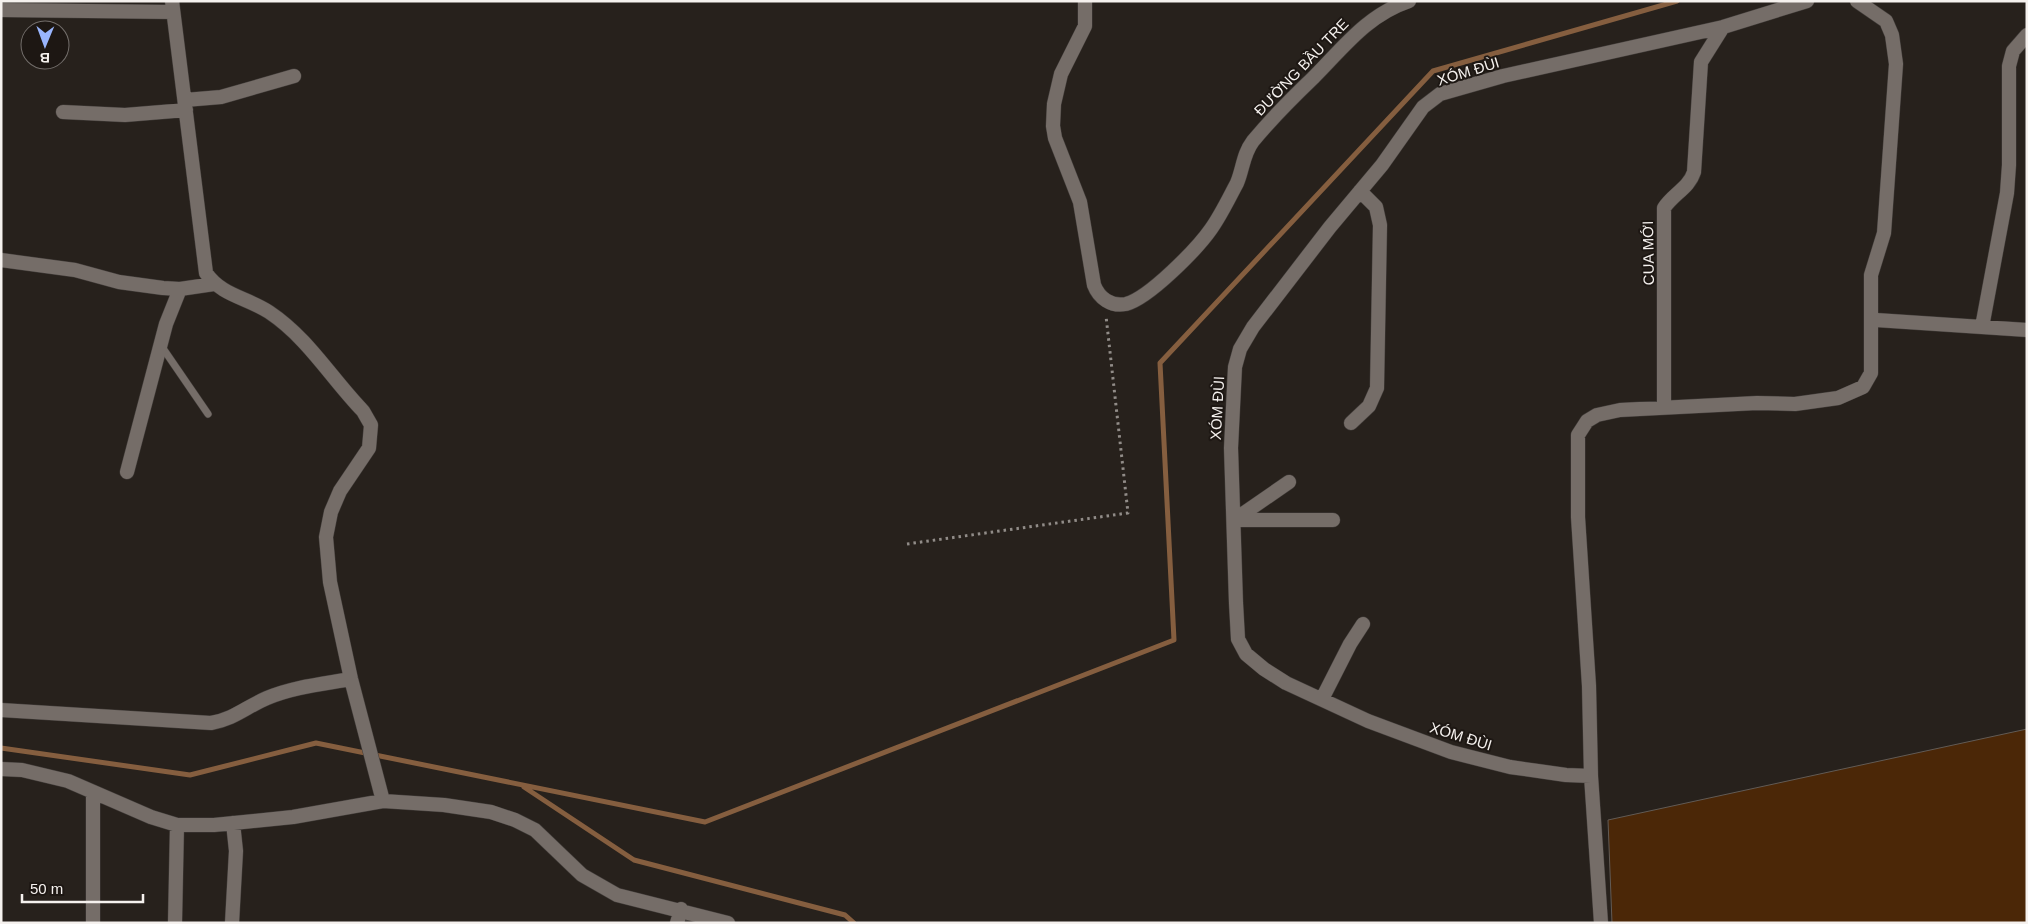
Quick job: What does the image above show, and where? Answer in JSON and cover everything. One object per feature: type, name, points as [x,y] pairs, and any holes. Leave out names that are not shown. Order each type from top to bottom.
[{"type":"street","points":[[1085,1],[1085,26],[1061,74],[1054,104],[1053,126],[1055,138],[1080,202],[1094,284],[1097,293],[1105,300]]},
{"type":"street","name":"ĐƯỜNG BẦU TRE","points":[[1105,300],[1115,304],[1126,304],[1147,293],[1167,276],[1211,230],[1238,181],[1242,162],[1251,144],[1284,104],[1313,78],[1357,32],[1376,17],[1410,1]]},
{"type":"street","name":"XÓM ĐÙI","points":[[1591,776],[1566,775],[1510,767],[1451,752],[1368,721],[1286,683],[1264,669],[1246,654],[1238,639],[1231,448],[1235,367],[1240,349],[1253,327],[1382,165],[1423,107],[1440,94],[1513,74],[1723,27],[1807,1]]},
{"type":"street","points":[[1601,923],[1591,776],[1589,686],[1578,516],[1578,434],[1586,421],[1597,415],[1620,410],[1757,403],[1795,404],[1838,398],[1863,387],[1871,373],[1871,275],[1884,234],[1896,64],[1892,35],[1886,21],[1857,1]]},
{"type":"street","points":[[1,10],[172,7],[206,272],[214,284],[230,295],[267,311],[292,328],[363,411],[371,425],[369,448],[340,491],[331,512],[326,537],[330,582],[351,679],[383,801]]},
{"type":"street","name":"CUA MỚI","points":[[1664,408],[1664,208],[1669,200],[1691,182],[1694,172],[1702,62],[1723,27]]},
{"type":"street","points":[[1982,327],[2007,193],[2009,165],[2009,66],[2013,51],[2027,35]]},
{"type":"street","points":[[63,112],[125,115],[221,97],[294,76]]},
{"type":"street","points":[[1351,423],[1369,406],[1377,388],[1379,359],[1380,225],[1376,207],[1360,192]]},
{"type":"street","points":[[1,260],[75,270],[119,282],[180,289],[214,284]]},
{"type":"street","points":[[126,472],[160,344],[180,289]]},
{"type":"street","points":[[1871,316],[1876,320],[1895,322],[2027,330]]},
{"type":"street","points":[[1234,520],[1290,482]]},
{"type":"street","points":[[1234,520],[1333,520]]},
{"type":"street","points":[[1322,699],[1350,644],[1363,624]]},
{"type":"street","points":[[1,710],[211,723],[227,720],[267,698],[314,685],[351,679]]},
{"type":"street","points":[[1,769],[22,770],[68,782],[151,817],[177,824],[233,823],[293,817],[383,801],[444,805],[491,812],[515,820],[535,830],[582,875],[601,888],[679,916],[728,923]]},
{"type":"street","points":[[93,792],[93,923]]},
{"type":"street","points":[[232,923],[236,851],[233,823]]},
{"type":"street","points":[[175,923],[177,824]]},
{"type":"lane","points":[[160,344],[208,414]]},
{"type":"path","points":[[907,544],[1128,513],[1105,300]]},
{"type":"building","points":[[2027,729],[2027,923],[1612,923],[1608,820]]},
{"type":"waterway","points":[[1,748],[190,775],[316,743],[705,822],[1174,640],[1160,363],[1433,71],[1677,1]]},
{"type":"waterway","points":[[524,787],[634,860],[845,915],[854,923]]}]
